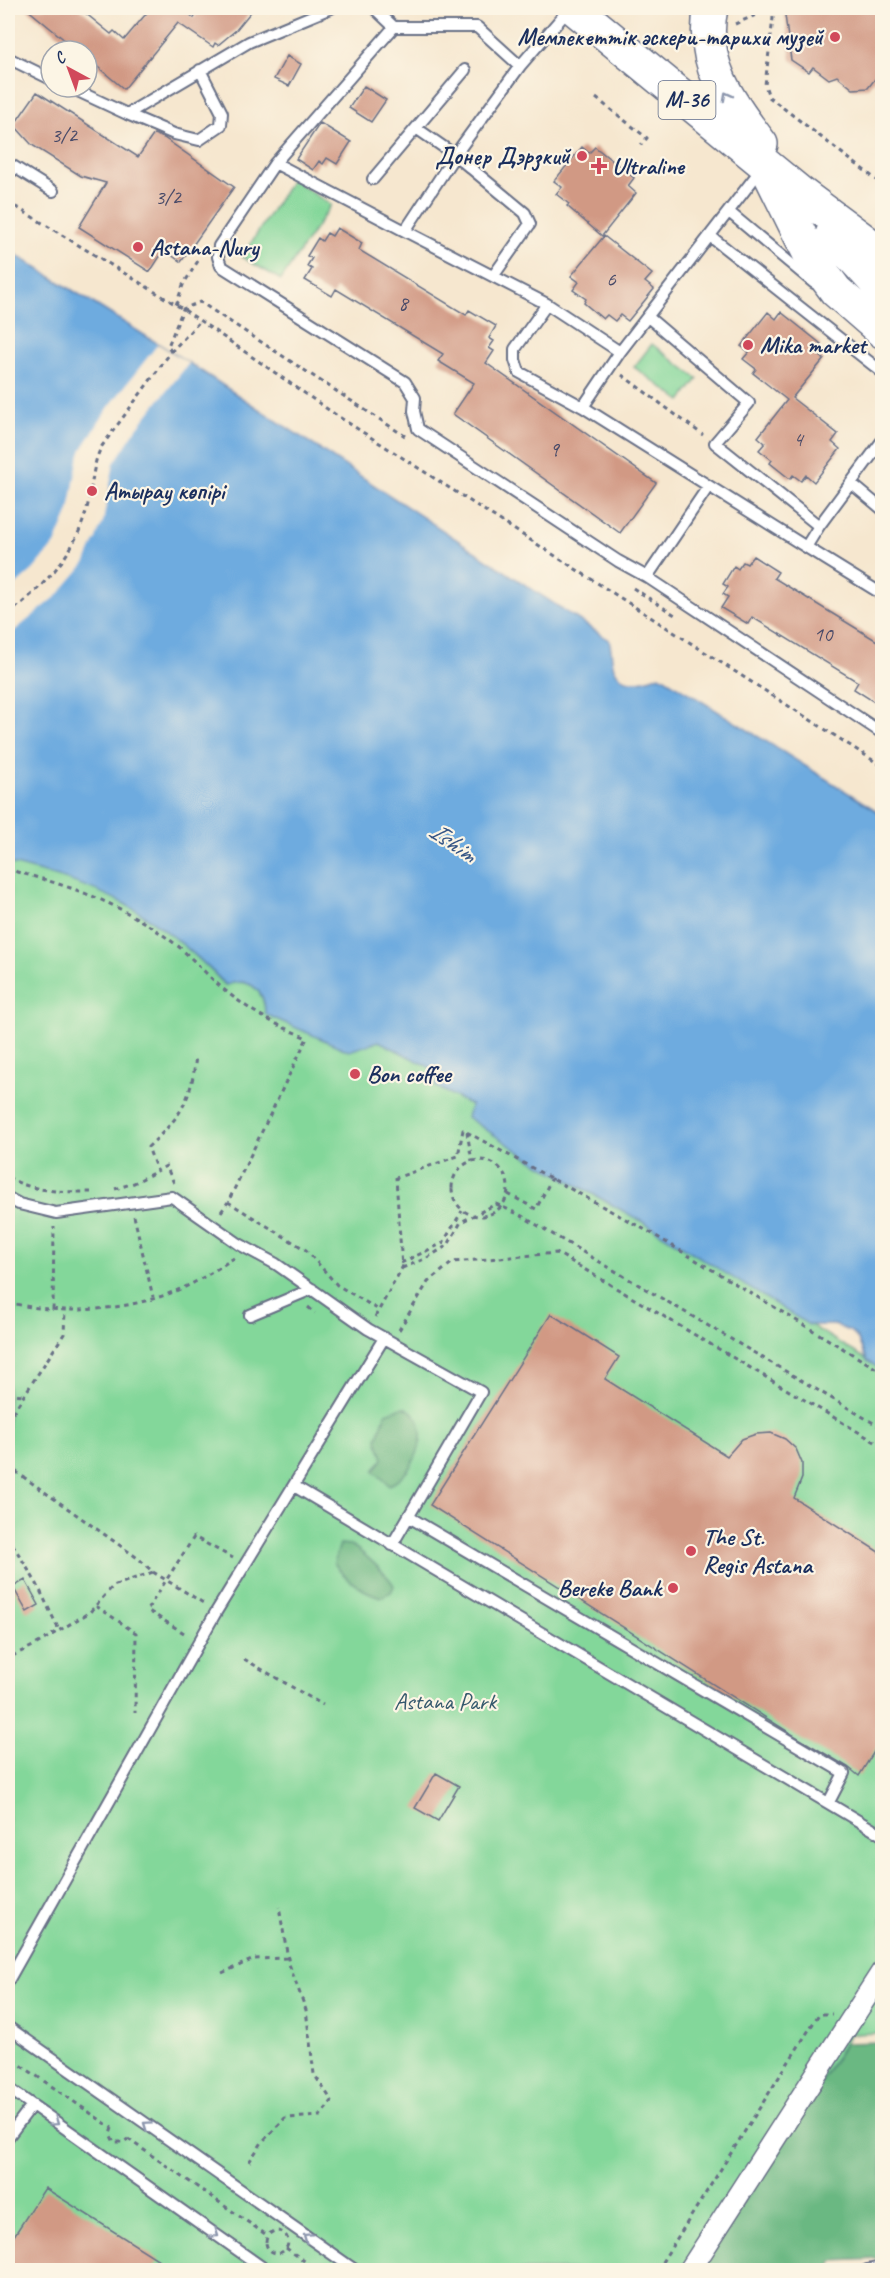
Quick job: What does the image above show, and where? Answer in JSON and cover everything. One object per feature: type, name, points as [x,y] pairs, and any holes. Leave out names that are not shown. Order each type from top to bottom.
[{"type":"main road","name":"M-36","points":[[572,8],[800,193],[882,254]]},
{"type":"main road","points":[[723,16],[708,18],[708,48],[718,80],[733,108],[800,193]]},
{"type":"main road","name":"M-36","points":[[765,164],[882,289]]},
{"type":"main road","points":[[765,164],[811,257],[836,291],[882,331]]},
{"type":"street","points":[[690,2271],[882,1972]]},
{"type":"lane","points":[[127,114],[249,42],[331,8]]},
{"type":"lane","points":[[374,8],[394,27],[477,27],[520,66]]},
{"type":"lane","points":[[405,231],[455,154],[520,66],[572,8]]},
{"type":"lane","points":[[394,27],[275,163],[219,246],[218,257],[221,266],[405,382],[415,398],[414,411],[418,429],[618,561],[647,577],[882,734]]},
{"type":"lane","points":[[8,58],[39,73]]},
{"type":"lane","points":[[95,99],[174,134],[199,140],[221,125],[222,113],[200,70]]},
{"type":"lane","points":[[373,179],[465,70]]},
{"type":"lane","points":[[416,128],[455,154],[525,213],[530,224],[494,275]]},
{"type":"lane","points":[[8,163],[53,191]]},
{"type":"lane","points":[[275,163],[547,304],[620,352]]},
{"type":"lane","points":[[583,407],[620,352],[765,164]]},
{"type":"lane","points":[[729,212],[882,342]]},
{"type":"lane","points":[[710,236],[882,372]]},
{"type":"lane","points":[[547,304],[515,349],[515,360],[519,372],[583,407],[882,594]]},
{"type":"lane","points":[[648,317],[748,403],[715,443],[819,526]]},
{"type":"lane","points":[[806,548],[819,526],[882,441]]},
{"type":"lane","points":[[851,483],[882,509]]},
{"type":"lane","points":[[647,577],[708,487]]},
{"type":"lane","points":[[8,1198],[20,1204],[56,1213],[172,1197],[239,1244],[276,1264],[368,1329],[481,1392],[392,1545]]},
{"type":"lane","points":[[250,1315],[312,1290]]},
{"type":"lane","points":[[8,1981],[216,1611],[388,1340]]},
{"type":"lane","points":[[294,1486],[882,1835]]},
{"type":"lane","points":[[408,1517],[844,1773],[829,1802]]},
{"type":"lane","points":[[8,2027],[355,2271]]},
{"type":"lane","points":[[8,2088],[266,2271]]},
{"type":"lane","points":[[9,2133],[32,2105]]},
{"type":"lane","points":[[867,2271],[882,2267]]},
{"type":"path","points":[[723,16],[772,8],[773,18],[765,85],[769,97],[882,184]]},
{"type":"path","points":[[596,98],[647,138],[640,145]]},
{"type":"path","points":[[8,202],[183,309],[336,415],[882,766]]},
{"type":"path","points":[[176,305],[183,285],[198,261]]},
{"type":"path","points":[[171,352],[168,346],[183,309]]},
{"type":"path","points":[[8,614],[42,585],[68,553],[85,516],[96,456],[120,419],[171,352],[200,321]]},
{"type":"path","points":[[610,367],[715,443]]},
{"type":"path","points":[[8,866],[17,872],[89,893],[117,907],[180,948],[222,988],[267,1021],[308,1038],[228,1202],[222,1212],[212,1206]]},
{"type":"path","points":[[157,1171],[148,1147],[171,1125],[185,1103],[193,1083],[196,1056]]},
{"type":"path","points":[[402,1268],[396,1178],[458,1156],[463,1130],[651,1233],[882,1372]]},
{"type":"path","points":[[466,1132],[472,1161]]},
{"type":"path","points":[[481,1160],[499,1167],[508,1184],[508,1194],[501,1206],[490,1215],[472,1215],[462,1211],[456,1204],[452,1187],[458,1171],[472,1161],[481,1160]]},
{"type":"path","points":[[114,1189],[134,1183],[166,1166],[174,1184]]},
{"type":"path","points":[[8,1177],[14,1181],[55,1192],[94,1192]]},
{"type":"path","points":[[508,1194],[536,1209],[553,1178]]},
{"type":"path","points":[[228,1202],[306,1250],[337,1285],[379,1310]]},
{"type":"path","points":[[368,1329],[402,1268],[427,1258],[448,1245],[461,1222],[496,1204],[530,1221],[882,1428]]},
{"type":"path","points":[[124,1217],[140,1211]]},
{"type":"path","points":[[401,1263],[443,1243],[462,1211]]},
{"type":"path","points":[[134,1214],[153,1298]]},
{"type":"path","points":[[53,1310],[54,1225]]},
{"type":"path","points":[[8,1302],[65,1311],[110,1307],[153,1298],[201,1279],[234,1258],[227,1253]]},
{"type":"path","points":[[388,1340],[428,1282],[453,1262],[557,1253],[882,1446]]},
{"type":"path","points":[[8,1420],[64,1335],[65,1311]]},
{"type":"path","points":[[8,1394],[24,1395]]},
{"type":"path","points":[[8,1466],[140,1558],[153,1572],[216,1611]]},
{"type":"path","points":[[8,1537],[37,1584],[59,1630]]},
{"type":"path","points":[[184,1633],[147,1610],[194,1537],[234,1559]]},
{"type":"path","points":[[8,1658],[35,1645],[90,1612],[113,1586],[153,1572]]},
{"type":"path","points":[[96,1606],[136,1633],[135,1713]]},
{"type":"path","points":[[244,1659],[323,1705]]},
{"type":"path","points":[[249,2162],[263,2142],[285,2118],[320,2116],[332,2101],[314,2074],[306,2010],[288,1958],[279,1907]]},
{"type":"path","points":[[222,1973],[254,1959],[288,1958]]},
{"type":"path","points":[[657,2271],[819,2014],[856,2013]]},
{"type":"path","points":[[8,2054],[112,2128]]},
{"type":"path","points":[[117,2125],[112,2128],[110,2134],[114,2142],[123,2142],[128,2139]]},
{"type":"path","points":[[128,2139],[129,2133]]},
{"type":"path","points":[[128,2139],[268,2236]]},
{"type":"path","points":[[274,2232],[285,2235],[288,2241],[286,2248],[277,2253],[270,2251],[266,2242],[268,2236],[274,2232]]},
{"type":"path","points":[[286,2248],[317,2271]]},
{"type":"green space","points":[[292,179],[331,205],[281,280],[242,257]]},
{"type":"green space","points":[[652,344],[698,379],[681,401],[634,367]]},
{"type":"green space","name":"Astana Park","points":[[8,861],[84,886],[112,897],[139,912],[178,940],[225,985],[241,982],[254,987],[262,998],[265,1014],[349,1051],[379,1041],[441,1073],[435,1086],[472,1106],[467,1117],[529,1158],[648,1225],[882,1369],[882,2033],[850,2034],[699,2270],[8,2270]]},
{"type":"green space","points":[[404,1407],[414,1414],[420,1424],[419,1448],[407,1471],[399,1480],[389,1485],[374,1471],[383,1459],[377,1439],[386,1413]]},
{"type":"green space","points":[[340,1544],[355,1548],[387,1576],[394,1586],[391,1592],[381,1597],[367,1592],[349,1580],[334,1563]]},
{"type":"green space","points":[[882,2042],[882,2255],[880,2259],[832,2261],[830,2270],[699,2270],[845,2043]]},
{"type":"water","name":"Ishim","points":[[8,250],[189,363],[609,640],[614,668],[623,678],[628,681],[641,681],[660,675],[882,814],[882,1370],[867,1361],[857,1338],[850,1331],[834,1325],[809,1325],[648,1225],[529,1158],[467,1117],[471,1105],[435,1086],[441,1073],[379,1041],[349,1051],[265,1014],[263,998],[254,987],[242,982],[226,985],[178,941],[139,912],[112,897],[84,886],[8,861]]},
{"type":"pier","name":"Атырау көпірі","points":[[158,344],[189,363],[137,428],[114,463],[103,522],[86,562],[57,596],[8,636],[8,592],[33,570],[55,544],[69,511],[82,449],[108,408]]},
{"type":"building","points":[[26,8],[79,8],[111,34],[114,31],[124,40],[151,8],[191,8],[187,12],[194,18],[200,8],[254,8],[236,30],[218,45],[215,43],[213,47],[178,23],[124,89],[99,68],[99,39],[63,39]]},
{"type":"building","name":"Мемлекеттік әскери-тарихи музей","points":[[790,8],[882,8],[882,70],[868,88],[853,89],[837,76],[829,79],[813,67],[809,72],[791,60],[785,15]]},
{"type":"building","points":[[287,56],[301,64],[289,86],[274,79]]},
{"type":"building","points":[[364,86],[386,100],[371,122],[349,108]]},
{"type":"building","points":[[37,92],[39,99],[48,99],[138,157],[154,134],[164,138],[234,187],[181,262],[164,250],[150,272],[79,227],[106,183],[81,176],[32,145],[14,125]]},
{"type":"building","points":[[320,123],[351,142],[337,164],[327,158],[323,164],[319,161],[313,170],[296,159]]},
{"type":"building","points":[[582,147],[589,153],[595,147],[634,178],[628,186],[636,193],[602,236],[556,194],[562,187],[554,181]]},
{"type":"building","points":[[337,228],[362,243],[359,250],[466,315],[469,310],[496,326],[489,338],[494,341],[489,348],[494,351],[486,363],[656,483],[620,533],[453,414],[474,383],[438,361],[443,354],[336,289],[332,296],[305,280],[312,269],[307,266],[312,258],[307,256],[318,238],[322,241],[327,233],[332,236]]},
{"type":"building","points":[[604,236],[652,274],[645,282],[654,289],[628,321],[620,315],[615,321],[607,315],[603,319],[584,303],[586,299],[573,290],[579,282],[571,276]]},
{"type":"building","points":[[768,312],[776,319],[781,312],[821,344],[815,352],[824,359],[792,398],[838,434],[832,442],[840,449],[814,482],[806,475],[801,481],[793,475],[790,479],[770,463],[772,460],[759,450],[765,443],[758,437],[787,400],[753,373],[756,369],[743,359],[749,352],[741,346]]},
{"type":"building","points":[[753,556],[778,572],[774,578],[882,644],[882,707],[854,689],[858,682],[752,617],[748,624],[721,608],[728,597],[723,594],[728,587],[723,584],[734,566],[738,569],[743,562],[747,564]]},
{"type":"building","points":[[551,1314],[619,1357],[605,1379],[727,1456],[742,1439],[756,1434],[771,1433],[785,1439],[796,1449],[802,1463],[802,1478],[794,1498],[882,1554],[882,1739],[859,1776],[430,1505]]},
{"type":"building","points":[[25,1580],[39,1605],[27,1612],[13,1587]]},
{"type":"building","points":[[436,1773],[459,1786],[438,1821],[415,1808]]},
{"type":"building","points":[[45,2188],[159,2260],[152,2271],[8,2271],[8,2245]]},
{"type":"place","name":"Мемлекеттік әскери-тарихи музей","points":[[835,37]]},
{"type":"place","name":"Донер Дэрзкий","points":[[582,156]]},
{"type":"place","name":"Ultraline","points":[[599,166]]},
{"type":"place","name":"Astana-Nury","points":[[138,247]]},
{"type":"place","name":"Mika market","points":[[748,345]]},
{"type":"place","name":"Атырау көпірі","points":[[92,491]]},
{"type":"place","name":"Bon coffee","points":[[355,1074]]},
{"type":"place","name":"The St. Regis Astana","points":[[691,1551]]},
{"type":"place","name":"Bereke Bank","points":[[673,1588]]}]
